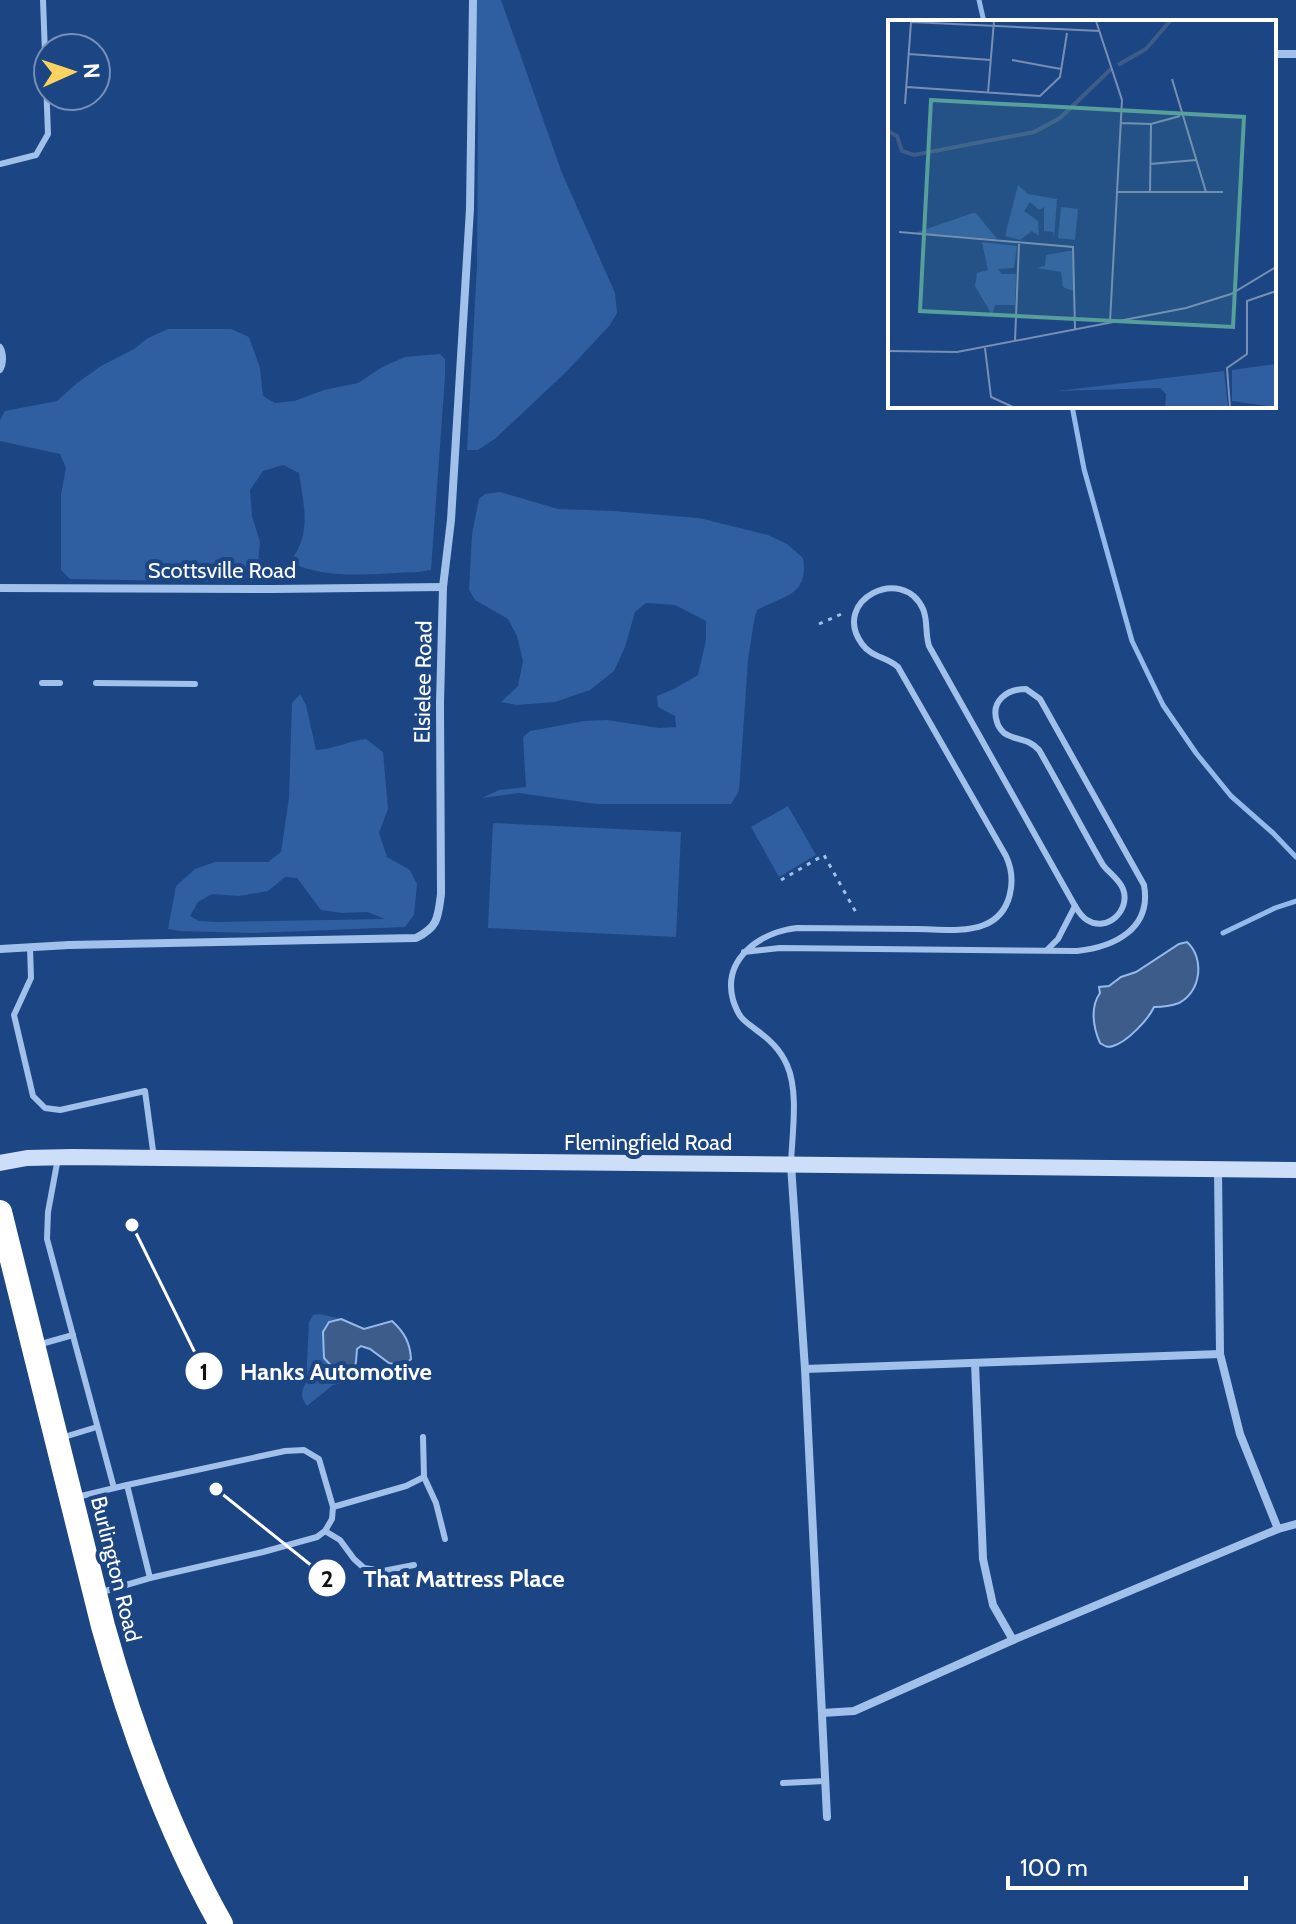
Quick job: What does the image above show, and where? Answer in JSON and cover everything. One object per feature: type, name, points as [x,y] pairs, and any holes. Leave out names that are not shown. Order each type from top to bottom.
[{"type":"highway","name":"Burlington Road","points":[[0,1212],[118,1682],[181,1846],[221,1924]]},
{"type":"street","name":"Elsielee Road","points":[[0,949],[416,938],[432,928],[438,916],[441,894],[443,587],[451,520],[470,209],[473,0]]},
{"type":"street","name":"Scottsville Road","points":[[0,588],[443,587]]},
{"type":"street","name":"Flemingfield Road","points":[[0,1163],[27,1158],[154,1158],[1296,1170]]},
{"type":"street","points":[[791,1165],[805,1369],[827,1817]]},
{"type":"street","points":[[1218,1169],[1220,1354],[1240,1434],[1278,1529]]},
{"type":"street","points":[[805,1369],[1220,1354]]},
{"type":"street","points":[[975,1363],[983,1559],[993,1605],[1013,1640]]},
{"type":"street","points":[[822,1713],[854,1711],[1013,1640],[1296,1524]]},
{"type":"lane","points":[[0,164],[36,155],[48,134],[43,0]]},
{"type":"lane","points":[[0,347],[3,351],[0,370]]},
{"type":"lane","points":[[744,952],[780,948],[1091,949],[1131,931],[1142,913],[1145,894],[1140,875],[1040,699],[1026,689],[1009,691],[997,703],[999,727],[1004,733],[1030,741],[1039,750],[1105,868],[1123,888],[1123,905],[1111,921],[1102,924],[1084,919],[929,646],[923,610],[918,602],[902,590],[889,588],[870,593],[862,600],[854,617],[862,645],[898,667],[1006,856],[1013,876],[1012,888],[1001,913],[983,926],[970,929],[797,928],[768,935],[744,952],[733,972],[731,993],[740,1016],[774,1043],[789,1069],[793,1094],[791,1165]]},
{"type":"lane","points":[[42,683],[60,683]]},
{"type":"lane","points":[[96,683],[195,684]]},
{"type":"lane","points":[[1046,950],[1058,939],[1075,906]]},
{"type":"lane","points":[[30,947],[31,978],[14,1015],[33,1096],[45,1108],[60,1110],[145,1091],[154,1158]]},
{"type":"lane","points":[[58,1158],[48,1212],[47,1239],[114,1488]]},
{"type":"lane","points":[[33,1347],[73,1335]]},
{"type":"lane","points":[[56,1439],[97,1427]]},
{"type":"lane","points":[[423,1437],[424,1477],[436,1503],[445,1539]]},
{"type":"lane","points":[[71,1498],[285,1451],[304,1450],[319,1459],[333,1507],[332,1519],[325,1531],[304,1542],[95,1594]]},
{"type":"lane","points":[[333,1507],[406,1486],[424,1477]]},
{"type":"lane","points":[[127,1485],[150,1578]]},
{"type":"lane","points":[[325,1531],[340,1540],[364,1568],[383,1571],[414,1565]]},
{"type":"lane","points":[[783,1783],[825,1781]]},
{"type":"path","points":[[819,624],[857,609]]},
{"type":"path","points":[[781,880],[824,855],[858,916]]},
{"type":"shaded area","points":[[474,0],[501,0],[562,173],[615,293],[617,313],[610,325],[568,370],[496,438],[478,450],[467,450],[477,265],[478,120]]},
{"type":"shaded area","points":[[168,329],[231,329],[249,337],[260,368],[263,396],[275,403],[294,401],[324,390],[358,383],[405,357],[440,354],[445,359],[445,377],[431,570],[336,574],[290,562],[301,541],[305,519],[299,473],[283,465],[263,471],[250,490],[252,516],[260,542],[257,577],[235,582],[70,579],[61,570],[61,494],[66,468],[60,454],[0,441],[0,420],[5,411],[57,401],[101,366]]},
{"type":"shaded area","points":[[500,492],[558,509],[699,518],[768,535],[787,544],[803,558],[804,571],[798,587],[757,610],[748,660],[739,791],[731,804],[596,804],[519,793],[482,798],[499,790],[526,787],[523,737],[530,731],[607,720],[659,728],[676,727],[675,716],[658,707],[657,696],[698,675],[706,640],[706,621],[675,605],[646,603],[635,612],[614,671],[590,690],[555,702],[517,705],[501,702],[518,686],[523,661],[517,636],[508,619],[475,600],[469,590],[472,534],[479,499],[485,494]]},
{"type":"shaded area","points":[[300,694],[306,705],[316,750],[366,739],[383,752],[388,809],[379,833],[387,857],[410,870],[417,884],[414,915],[405,927],[251,933],[168,929],[176,886],[195,869],[215,862],[268,862],[281,852],[289,798],[292,703]],"holes":[[[285,877],[297,878],[321,910],[367,912],[385,919],[218,922],[199,921],[190,916],[198,902],[212,894],[239,896],[268,891]]]},
{"type":"shaded area","points":[[788,806],[816,855],[779,877],[751,827]]},
{"type":"shaded area","points":[[493,823],[681,832],[676,937],[488,928]]},
{"type":"shaded area","points":[[1187,942],[1196,957],[1198,974],[1186,998],[1176,1004],[1154,1007],[1136,1030],[1119,1044],[1109,1047],[1100,1043],[1094,1017],[1099,987],[1109,986]]},
{"type":"shaded area","points":[[313,1315],[341,1319],[329,1322],[323,1332],[324,1358],[337,1372],[352,1375],[346,1382],[333,1385],[307,1406],[302,1394],[306,1382],[309,1322]]},
{"type":"shaded area","points":[[341,1319],[364,1329],[392,1321],[406,1338],[411,1359],[404,1366],[389,1363],[361,1346],[357,1349],[352,1375],[337,1372],[324,1358],[323,1332],[329,1322]]},
{"type":"waterway","points":[[979,0],[984,20]]},
{"type":"waterway","points":[[1072,408],[1084,469],[1132,641],[1163,705],[1231,796],[1296,857]]},
{"type":"waterway","points":[[1223,933],[1296,901]]},
{"type":"place","name":"Hanks Automotive","points":[[132,1225]]},
{"type":"place","name":"That Mattress Place","points":[[216,1489]]}]
